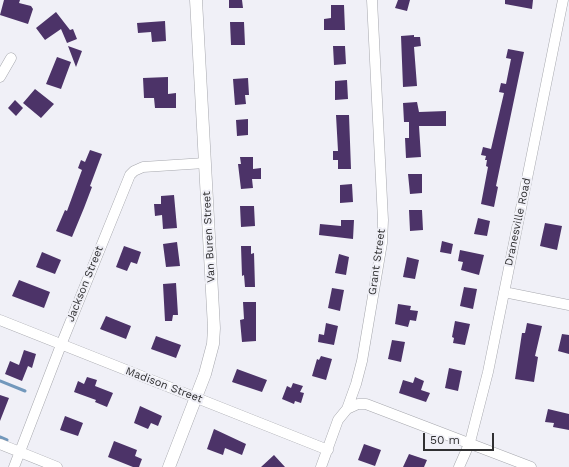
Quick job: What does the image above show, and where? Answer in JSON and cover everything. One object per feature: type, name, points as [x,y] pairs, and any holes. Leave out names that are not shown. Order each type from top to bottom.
[{"type":"street","name":"Van Buren Street","points":[[169,467],[196,398],[209,358],[214,328],[196,0]]},
{"type":"street","name":"Grant Street","points":[[321,467],[338,420],[347,409],[362,361],[382,243],[383,220],[372,0]]},
{"type":"street","name":"Dranesville Road","points":[[459,467],[470,442],[488,372],[563,0]]},
{"type":"street","points":[[0,77],[11,58]]},
{"type":"street","name":"Jackson Street","points":[[14,467],[61,345],[130,175],[143,167],[205,163]]},
{"type":"street","points":[[504,292],[569,305]]},
{"type":"street","name":"Madison Street","points":[[0,320],[328,450]]},
{"type":"street","points":[[347,409],[358,404],[366,404],[470,442],[531,467]]},
{"type":"street","points":[[0,444],[57,467]]},
{"type":"building","points":[[4,0],[20,0],[19,3],[31,6],[33,9],[28,24],[0,15]]},
{"type":"building","points":[[229,0],[242,0],[243,8],[229,8]]},
{"type":"building","points":[[398,0],[410,0],[407,11],[395,8]]},
{"type":"building","points":[[505,0],[533,0],[532,9],[505,4]]},
{"type":"building","points":[[331,5],[344,5],[345,30],[324,30],[324,19],[331,18]]},
{"type":"building","points":[[56,12],[70,30],[73,29],[77,39],[67,43],[61,29],[45,40],[36,28]]},
{"type":"building","points":[[165,21],[166,41],[152,42],[151,32],[138,33],[137,23]]},
{"type":"building","points":[[230,22],[244,22],[245,45],[231,45]]},
{"type":"building","points":[[414,35],[414,37],[420,37],[421,46],[414,47],[417,86],[403,87],[401,36]]},
{"type":"building","points":[[68,46],[82,51],[76,67]]},
{"type":"building","points":[[333,46],[345,46],[346,64],[334,65]]},
{"type":"building","points":[[508,49],[524,52],[496,186],[498,187],[494,207],[481,204],[488,167],[486,166],[486,156],[481,155],[483,147],[491,149],[504,93],[499,92],[501,83],[506,84],[511,59],[506,58]]},
{"type":"building","points":[[57,57],[71,62],[61,89],[46,84]]},
{"type":"building","points":[[168,77],[168,94],[176,93],[176,108],[155,108],[154,98],[144,98],[143,78]]},
{"type":"building","points":[[248,78],[249,95],[245,95],[246,104],[235,105],[233,79]]},
{"type":"building","points":[[347,80],[348,99],[335,100],[335,81]]},
{"type":"building","points":[[35,89],[54,104],[41,118],[23,103]]},
{"type":"building","points":[[15,100],[23,108],[16,116],[8,108]]},
{"type":"building","points":[[417,102],[419,112],[446,111],[446,126],[419,126],[421,157],[406,158],[405,138],[409,138],[409,122],[404,122],[403,103]]},
{"type":"building","points":[[336,115],[349,115],[351,169],[338,169],[338,160],[333,160],[333,151],[338,151]]},
{"type":"building","points":[[248,119],[248,135],[237,136],[236,120]]},
{"type":"building","points":[[90,150],[102,154],[90,186],[92,187],[72,237],[56,231],[65,210],[67,211],[82,170],[78,168],[81,160],[85,162]]},
{"type":"building","points":[[240,157],[253,157],[253,169],[261,168],[261,179],[252,179],[253,188],[241,189],[238,164],[241,164]]},
{"type":"building","points":[[408,174],[422,174],[422,193],[410,194]]},
{"type":"building","points":[[352,184],[353,202],[340,203],[340,185]]},
{"type":"building","points":[[174,195],[177,228],[163,229],[162,215],[155,216],[154,204],[161,204],[161,196]]},
{"type":"building","points":[[240,206],[254,206],[255,226],[241,227]]},
{"type":"building","points":[[409,210],[422,210],[423,230],[410,231]]},
{"type":"building","points":[[478,218],[490,221],[487,236],[474,234]]},
{"type":"building","points":[[341,220],[354,220],[353,239],[319,235],[320,224],[341,226]]},
{"type":"building","points":[[545,223],[562,226],[557,250],[540,246]]},
{"type":"building","points":[[442,241],[453,244],[451,254],[440,252]]},
{"type":"building","points":[[177,242],[180,266],[166,267],[163,244]]},
{"type":"building","points":[[124,246],[141,252],[137,264],[131,262],[127,271],[116,267]]},
{"type":"building","points":[[241,246],[251,246],[251,254],[254,253],[255,287],[245,287],[244,275],[242,276]]},
{"type":"building","points":[[460,250],[484,255],[479,275],[461,270],[463,262],[458,261]]},
{"type":"building","points":[[42,252],[61,260],[55,274],[36,267]]},
{"type":"building","points":[[339,254],[349,257],[346,275],[335,273]]},
{"type":"building","points":[[407,257],[419,260],[415,279],[403,277]]},
{"type":"building","points":[[19,280],[50,292],[44,308],[12,296]]},
{"type":"building","points":[[176,283],[178,315],[173,315],[172,321],[165,321],[163,284]]},
{"type":"building","points":[[464,287],[477,289],[473,309],[460,306]]},
{"type":"building","points":[[332,288],[344,290],[340,311],[328,308]]},
{"type":"building","points":[[243,302],[256,302],[256,341],[242,342],[240,320],[244,319]]},
{"type":"building","points":[[398,304],[411,306],[410,310],[418,311],[416,321],[410,320],[408,327],[395,324]]},
{"type":"building","points":[[106,316],[131,326],[126,339],[100,329]]},
{"type":"building","points":[[455,321],[470,324],[465,345],[453,343],[454,338],[452,337]]},
{"type":"building","points":[[326,323],[338,326],[334,345],[318,342],[319,334],[324,335]]},
{"type":"building","points":[[527,323],[542,326],[535,356],[538,357],[534,382],[515,379],[522,333],[525,333]]},
{"type":"building","points":[[562,334],[569,335],[569,354],[558,351]]},
{"type":"building","points":[[156,336],[181,345],[176,358],[151,349]]},
{"type":"building","points":[[392,340],[405,342],[401,362],[388,359]]},
{"type":"building","points":[[24,350],[36,354],[32,368],[28,366],[22,381],[5,374],[10,361],[19,365]]},
{"type":"building","points":[[321,356],[332,359],[326,380],[312,376],[317,359],[319,360]]},
{"type":"building","points":[[449,368],[462,371],[458,391],[445,388]]},
{"type":"building","points":[[237,369],[267,380],[262,392],[232,382]]},
{"type":"building","points":[[87,377],[97,380],[95,386],[113,393],[107,407],[95,402],[96,400],[74,392],[78,381],[84,384]]},
{"type":"building","points":[[415,377],[424,381],[421,390],[430,393],[426,402],[399,393],[403,380],[413,383]]},
{"type":"building","points":[[293,383],[303,386],[300,392],[304,393],[301,403],[295,401],[294,404],[282,399],[287,386],[291,388]]},
{"type":"building","points":[[0,395],[9,398],[0,421]]},
{"type":"building","points":[[140,406],[162,416],[158,426],[151,423],[148,429],[134,423]]},
{"type":"building","points":[[548,409],[569,414],[569,430],[553,427],[554,423],[545,422]]},
{"type":"building","points":[[65,416],[83,423],[78,436],[60,430]]},
{"type":"building","points":[[214,429],[246,444],[242,455],[225,448],[223,455],[207,449]]},
{"type":"building","points":[[114,441],[137,450],[135,456],[142,459],[139,467],[133,467],[108,457]]},
{"type":"building","points":[[364,444],[381,450],[375,466],[358,460]]},
{"type":"building","points":[[409,454],[427,460],[424,467],[403,467]]},
{"type":"building","points":[[274,455],[285,467],[261,467]]},
{"type":"waterway","points":[[0,381],[25,391]]},
{"type":"waterway","points":[[0,437],[7,440]]}]
